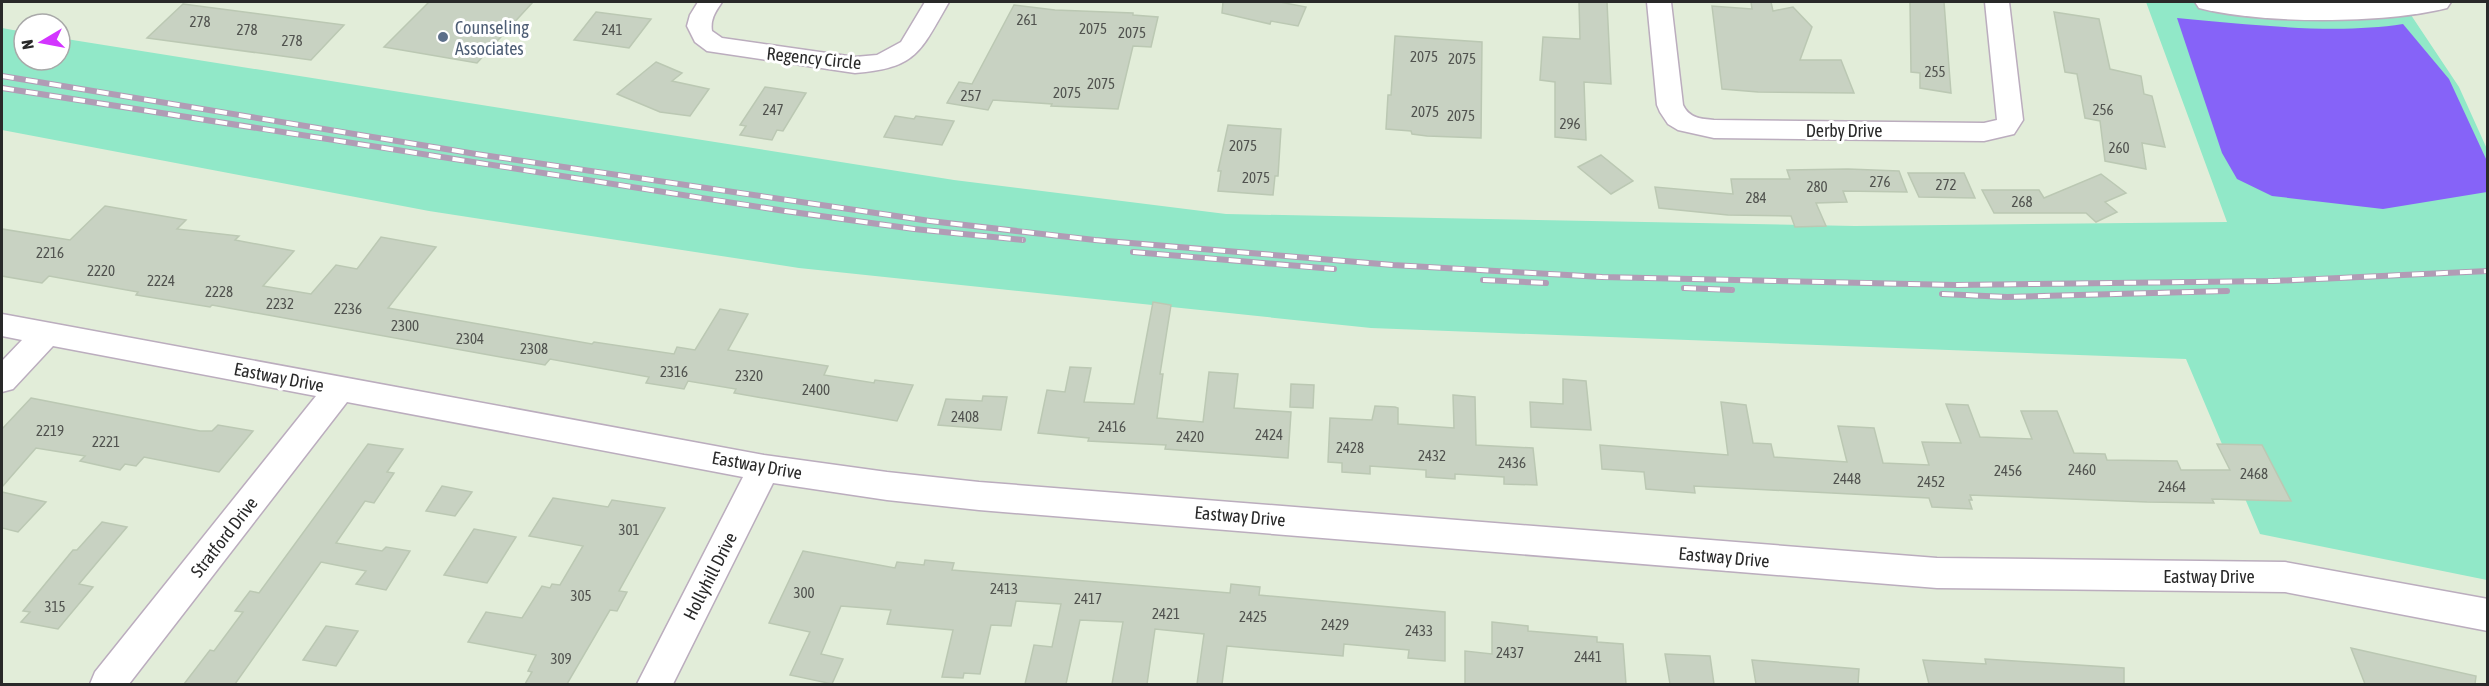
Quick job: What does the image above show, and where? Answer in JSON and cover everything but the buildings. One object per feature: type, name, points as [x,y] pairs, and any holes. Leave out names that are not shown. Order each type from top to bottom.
[{"type":"street","name":"Regency Circle","points":[[710,2],[699,23],[700,32],[705,40],[716,45],[855,65],[888,60],[908,49],[914,43],[937,2]]},
{"type":"street","name":"Derby Drive","points":[[1659,2],[1670,105],[1672,114],[1686,124],[1714,129],[1984,132],[2005,128],[2010,114],[1997,2]]},
{"type":"street","points":[[2208,2],[2300,10],[2369,9],[2438,2]]},
{"type":"street","name":"Eastway Drive","points":[[2,325],[764,468],[887,486],[979,496],[1959,574],[2285,577],[2487,615]]},
{"type":"street","points":[[2,380],[46,334]]},
{"type":"street","name":"Stratford Drive","points":[[108,684],[339,388]]},
{"type":"street","name":"Hollyhill Drive","points":[[655,684],[764,468]]},
{"type":"green space","points":[[2146,2],[2405,6],[2459,87],[2487,149],[2487,580],[2260,534],[2186,359],[1371,328],[799,268],[429,211],[2,130],[2,28],[12,30],[12,72],[72,72],[72,40],[954,180],[1226,214],[1855,226],[2227,222]]},
{"type":"shaded area","points":[[2177,18],[2320,29],[2403,24],[2449,79],[2487,161],[2487,192],[2383,209],[2272,196],[2237,179],[2222,153]]},
{"type":"railway","points":[[2,76],[476,154],[930,221],[1095,240],[1393,265],[1602,277],[1955,285],[2273,281],[2488,271]]},
{"type":"railway","points":[[2,88],[785,211],[914,229],[1023,240]]},
{"type":"railway","points":[[1133,252],[1334,269]]},
{"type":"railway","points":[[1483,280],[1546,283]]},
{"type":"railway","points":[[1684,288],[1732,290]]},
{"type":"railway","points":[[1942,294],[2007,297],[2227,291]]},
{"type":"place","name":"Counseling Associates","points":[[443,37]]}]
